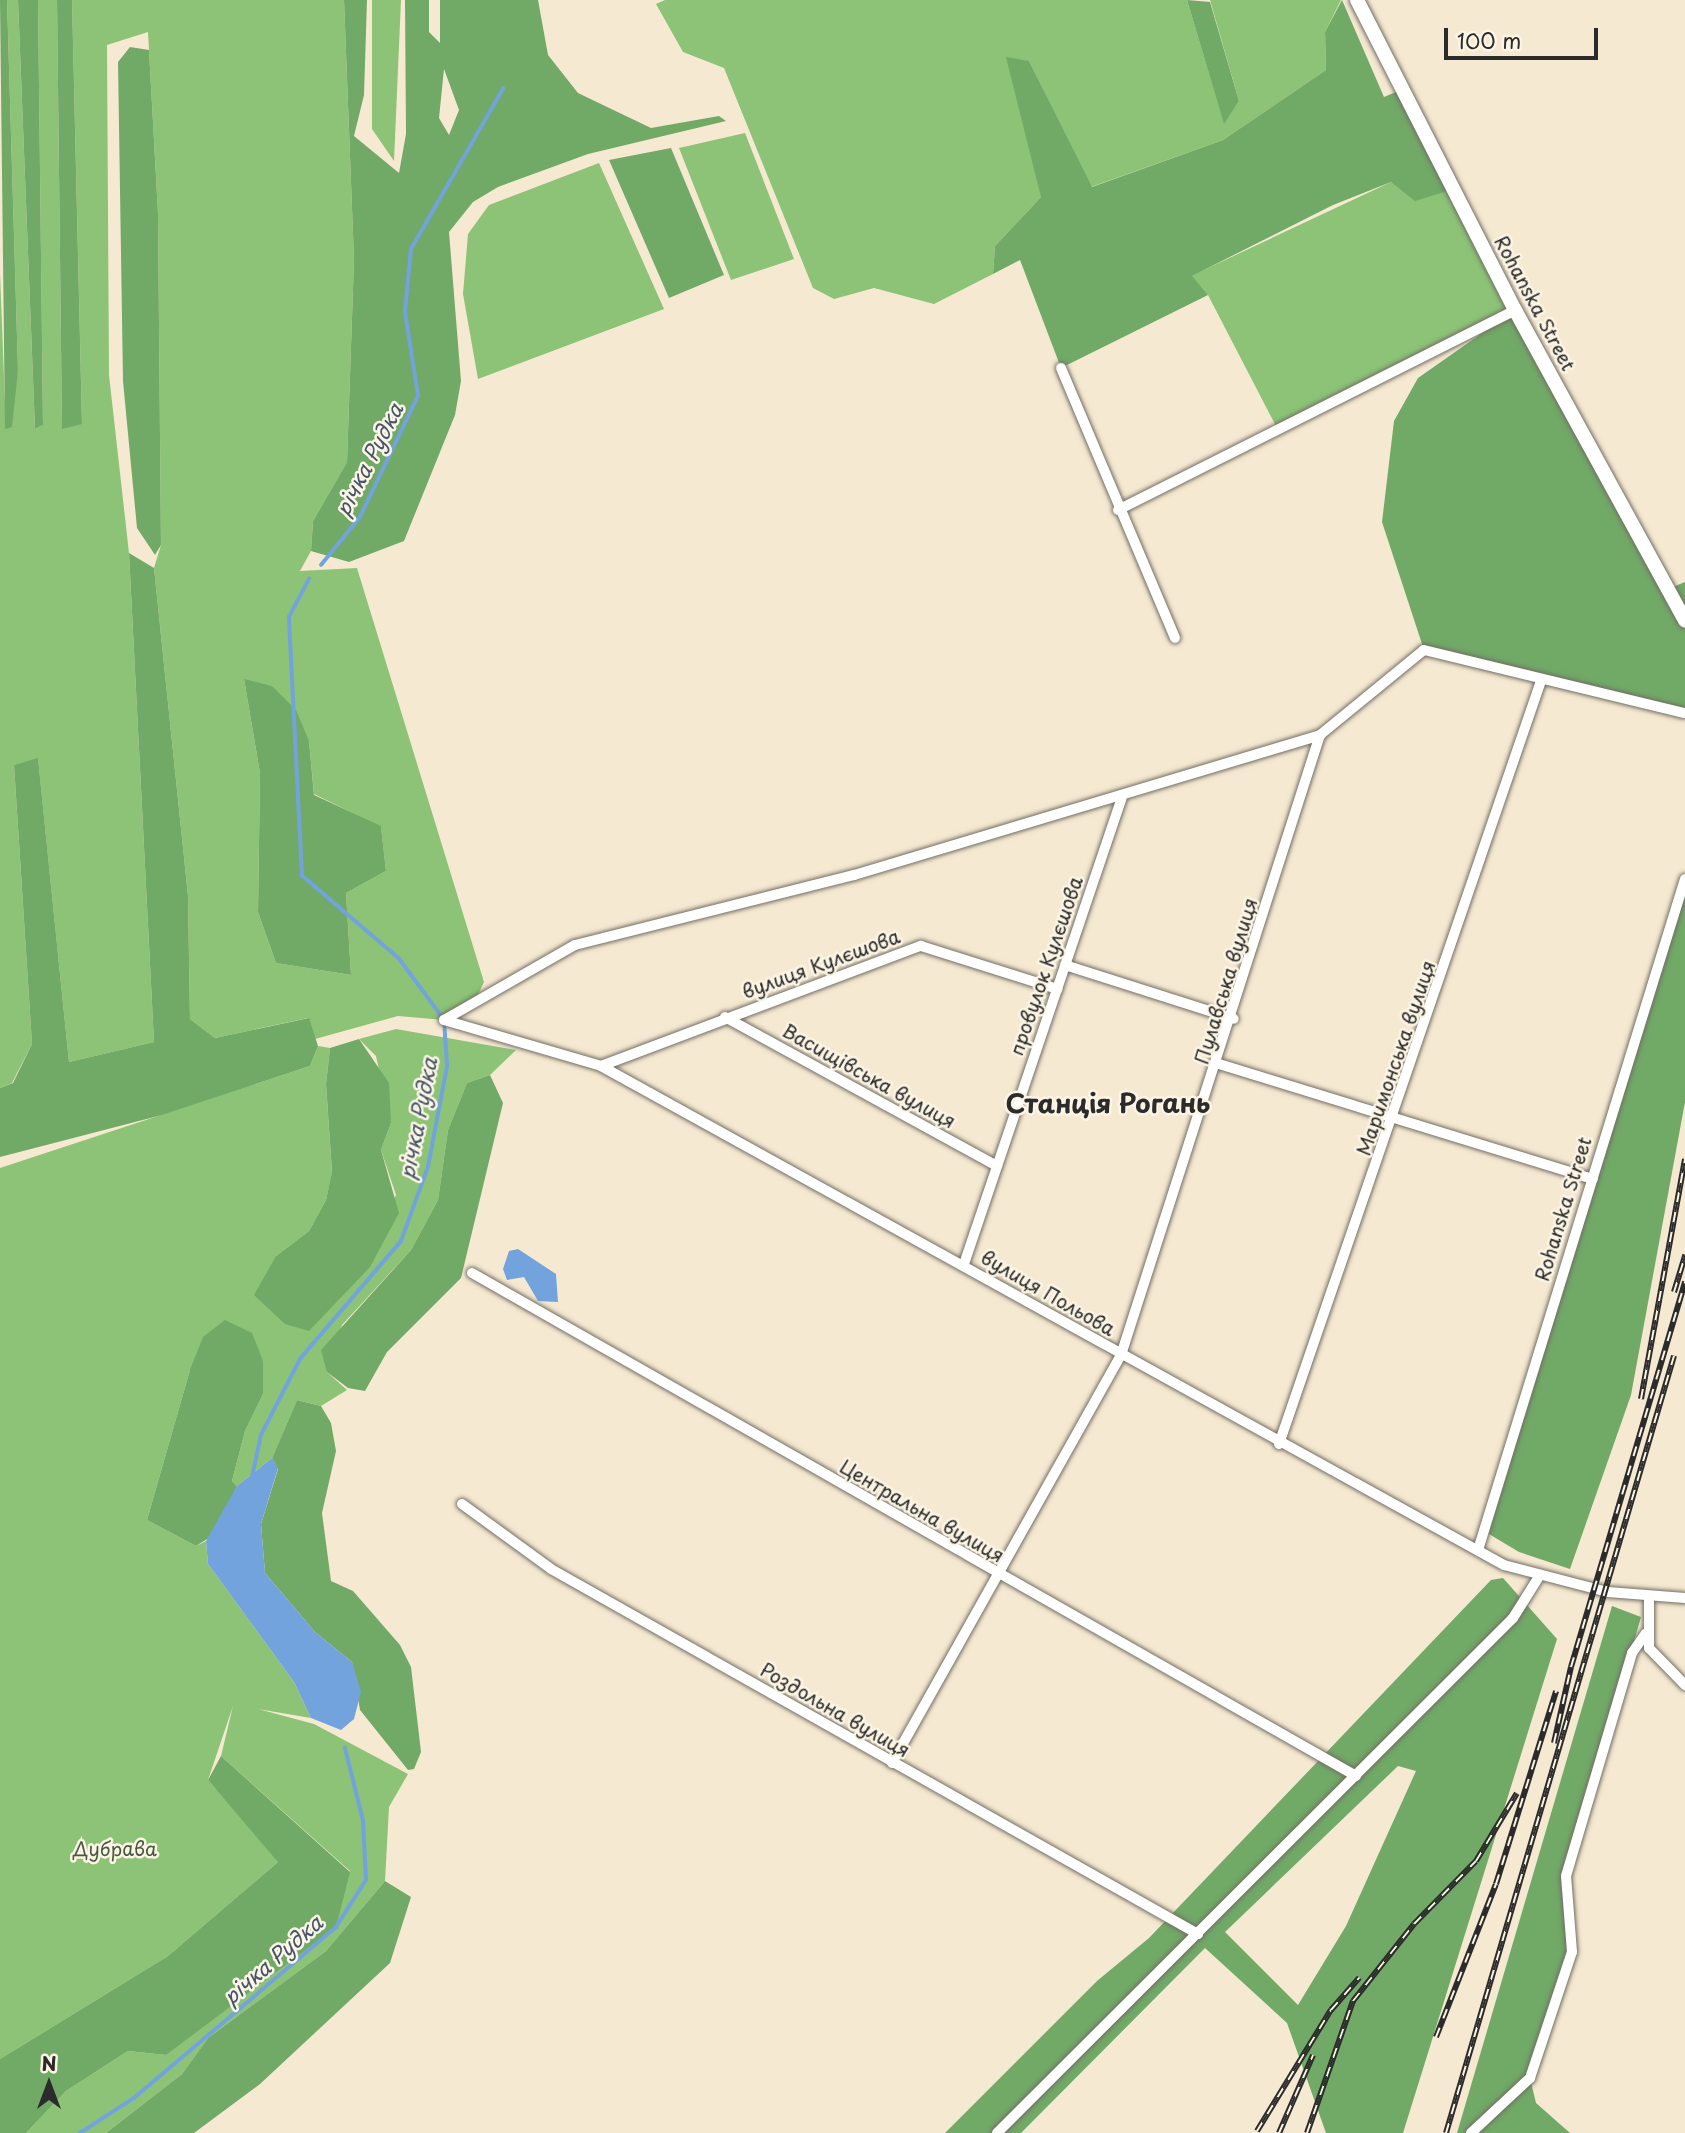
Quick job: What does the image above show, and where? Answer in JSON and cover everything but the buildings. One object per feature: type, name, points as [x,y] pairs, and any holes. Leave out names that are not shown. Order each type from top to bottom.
[{"type":"main road","name":"Rohanska Street","points":[[1357,0],[1515,310],[1685,621]]},
{"type":"street","points":[[1118,510],[1515,310]]},
{"type":"street","points":[[1061,368],[1118,510],[1175,638]]},
{"type":"street","points":[[1122,798],[1320,735],[1423,650],[1541,681],[1685,713]]},
{"type":"street","name":"Маримонська вулиця","points":[[1279,1444],[1396,1115],[1541,681]]},
{"type":"street","name":"Пулавська вулиця","points":[[892,1763],[995,1572],[1121,1355],[1234,1019],[1320,735]]},
{"type":"street","name":"провулок Кулєшова","points":[[964,1264],[1122,798]]},
{"type":"street","name":"вулиця Польова","points":[[1122,798],[854,876],[575,945],[444,1020],[601,1066],[964,1264],[1279,1444],[1478,1550],[1540,1575],[1649,1599],[1685,1598]]},
{"type":"street","name":"Rohanska Street","points":[[1478,1550],[1685,879]]},
{"type":"street","name":"вулиця Кулєшова","points":[[601,1066],[725,1017],[921,946],[1057,989]]},
{"type":"street","points":[[1065,965],[1234,1019]]},
{"type":"street","name":"Васищівська вулиця","points":[[725,1017],[997,1166]]},
{"type":"street","points":[[1219,1064],[1396,1115],[1593,1179]]},
{"type":"street","name":"Центральна вулиця","points":[[472,1273],[1356,1776]]},
{"type":"street","name":"Роздольна вулиця","points":[[462,1504],[551,1569],[1198,1934]]},
{"type":"street","points":[[997,2133],[1513,1618],[1540,1575]]},
{"type":"street","points":[[1649,1599],[1646,1633],[1652,1655],[1685,1685]]},
{"type":"street","points":[[1471,2133],[1530,2078],[1572,1952],[1566,1876],[1632,1653],[1646,1633]]},
{"type":"green space","points":[[0,0],[7,0],[18,370],[12,427],[5,429]]},
{"type":"green space","points":[[7,0],[18,0],[35,429],[43,425],[38,0],[57,0],[62,428],[82,423],[72,0],[344,0],[354,260],[347,462],[313,521],[311,551],[300,571],[357,568],[484,982],[474,1003],[444,1020],[398,1016],[315,1039],[308,1018],[215,1038],[190,1019],[188,896],[154,568],[161,545],[158,213],[148,32],[107,45],[109,375],[129,553],[154,1042],[69,1062],[38,759],[14,765],[32,1044],[12,1083],[0,1088],[0,273],[6,429],[18,370]],"holes":[[[244,679],[309,741],[314,794],[381,827],[386,871],[346,893],[351,975],[276,963],[258,912],[260,773]]]},
{"type":"green space","points":[[18,0],[38,0],[43,425],[35,429]]},
{"type":"green space","points":[[57,0],[72,0],[82,424],[62,429]]},
{"type":"green space","points":[[344,0],[367,0],[364,95],[354,136],[399,173],[406,134],[405,0],[429,0],[429,32],[440,43],[440,0],[538,0],[548,55],[578,93],[651,128],[719,116],[726,121],[588,154],[498,187],[473,202],[449,232],[461,381],[455,415],[404,541],[349,562],[311,551],[313,521],[347,462],[354,260]],"holes":[[[444,69],[459,110],[449,135],[439,118]]]},
{"type":"green space","points":[[372,0],[401,0],[394,161],[372,129]]},
{"type":"green space","points":[[665,0],[1187,0],[1224,123],[1239,101],[1210,0],[1341,0],[1325,32],[1326,70],[1223,140],[1091,187],[1029,61],[1041,197],[995,246],[993,274],[934,304],[874,288],[834,299],[813,288],[724,68],[683,52],[656,4]]},
{"type":"green space","points":[[1187,0],[1210,2],[1239,101],[1224,124]]},
{"type":"green space","points":[[1342,0],[1384,97],[1403,89],[1454,189],[1415,201],[1391,182],[1333,205],[1192,276],[1208,295],[1061,368],[1020,260],[993,274],[995,246],[1041,197],[1006,57],[1029,61],[1092,187],[1223,140],[1326,70],[1325,32]]},
{"type":"green space","points":[[130,47],[149,50],[158,213],[161,545],[155,555],[137,528],[123,381],[118,62]]},
{"type":"green space","points":[[745,133],[794,259],[731,280],[679,148]]},
{"type":"green space","points":[[671,148],[724,275],[669,298],[609,160]]},
{"type":"green space","points":[[599,163],[664,309],[478,379],[463,294],[468,234],[489,205]]},
{"type":"green space","points":[[1391,182],[1454,189],[1515,310],[1278,430],[1208,295],[1191,276]]},
{"type":"green space","points":[[1515,310],[1668,589],[1685,582],[1685,713],[1424,650],[1382,522],[1394,421],[1418,378]]},
{"type":"green space","points":[[129,553],[154,568],[188,896],[190,1019],[215,1038],[309,1018],[318,1046],[310,1066],[162,1115],[0,1157],[0,1088],[13,1083],[32,1044],[14,765],[38,758],[69,1062],[154,1042]]},
{"type":"green space","points":[[244,679],[272,686],[296,710],[309,741],[314,795],[381,826],[386,871],[346,893],[351,975],[276,963],[258,912],[260,773]]},
{"type":"green space","points":[[1685,879],[1685,1102],[1631,1395],[1570,1569],[1519,1552],[1484,1531]]},
{"type":"green space","name":"Дубрава","points":[[396,1029],[516,1050],[490,1075],[467,1083],[448,1130],[438,1200],[411,1250],[342,1325],[327,1372],[347,1390],[321,1406],[297,1400],[272,1458],[237,1486],[232,1481],[245,1431],[263,1394],[263,1361],[254,1349],[190,1370],[147,1520],[196,1546],[206,1541],[208,1564],[294,1682],[311,1718],[258,1709],[314,1724],[408,1774],[389,1807],[385,1881],[326,1951],[208,2038],[182,2074],[106,2133],[26,2133],[66,2091],[128,2051],[166,2055],[350,1871],[221,1756],[233,1706],[208,1780],[279,1861],[168,1956],[0,2059],[0,1168],[310,1066],[318,1046],[330,1048],[326,1084],[332,1173],[326,1200],[309,1231],[276,1256],[337,1301],[396,1195],[381,1150],[391,1123],[376,1056],[359,1039]]},
{"type":"green space","points":[[359,1039],[389,1083],[391,1123],[381,1150],[399,1213],[370,1267],[309,1331],[285,1324],[254,1295],[276,1256],[309,1231],[326,1200],[332,1172],[326,1084],[330,1048]]},
{"type":"green space","points":[[490,1075],[503,1103],[461,1278],[387,1352],[365,1391],[348,1388],[327,1372],[321,1350],[411,1250],[438,1200],[448,1130],[467,1083]]},
{"type":"green space","points":[[225,1320],[252,1333],[263,1361],[263,1394],[245,1431],[232,1481],[237,1486],[215,1534],[196,1546],[147,1520],[190,1370],[203,1337]]},
{"type":"green space","points":[[297,1400],[321,1406],[331,1423],[336,1451],[322,1513],[331,1581],[353,1591],[400,1645],[411,1667],[421,1752],[414,1769],[408,1770],[360,1710],[352,1662],[315,1632],[265,1573],[261,1524],[278,1469],[272,1458]]},
{"type":"green space","points":[[1503,1578],[1557,1639],[1403,2133],[1326,2133],[1287,2023],[1205,1948],[1021,2133],[945,2133],[1097,1981],[1149,1938],[1491,1580]],"holes":[[[1398,1766],[1416,1771],[1346,1926],[1298,2005],[1225,1932]]]},
{"type":"green space","points":[[1612,1606],[1641,1617],[1566,1876],[1572,1952],[1530,2078],[1536,2103],[1570,2133],[1457,2133]]},
{"type":"green space","points":[[221,1756],[350,1872],[336,1927],[166,2055],[128,2051],[66,2091],[26,2133],[0,2133],[0,2059],[168,1956],[278,1862],[208,1780]]},
{"type":"green space","points":[[385,1881],[411,1897],[390,1963],[260,2084],[194,2133],[106,2133],[182,2074],[208,2038],[326,1951]]},
{"type":"water","points":[[518,1249],[556,1274],[558,1302],[538,1301],[524,1277],[507,1280],[503,1269],[509,1251]]},
{"type":"water","points":[[272,1458],[278,1468],[261,1524],[265,1573],[315,1632],[352,1662],[361,1692],[354,1719],[341,1730],[311,1718],[294,1682],[208,1564],[206,1541],[237,1486]]},
{"type":"waterway","name":"річка Рудка","points":[[321,565],[360,517],[418,396],[405,312],[411,249],[503,89]]},
{"type":"waterway","name":"річка Рудка","points":[[252,1477],[261,1435],[300,1359],[401,1241],[428,1167],[447,1066],[444,1020],[399,959],[302,876],[289,617],[309,579]]},
{"type":"waterway","name":"річка Рудка","points":[[80,2133],[134,2098],[336,1927],[366,1880],[363,1821],[345,1748]]},
{"type":"railway","points":[[1641,1399],[1685,1159]]},
{"type":"railway","points":[[1674,1292],[1685,1255]]},
{"type":"railway","points":[[1554,1743],[1571,1667],[1685,1282]]},
{"type":"railway","points":[[1446,2133],[1674,1356]]},
{"type":"railway","points":[[1436,2037],[1496,1884],[1556,1691]]},
{"type":"railway","points":[[1307,2133],[1353,2001],[1414,1924],[1476,1861],[1517,1793]]},
{"type":"railway","points":[[1257,2131],[1331,2010],[1359,1978]]},
{"type":"railway","points":[[1279,2133],[1313,2055]]},
{"type":"district","name":"Станція Рогань","points":[[1108,1103]]}]
